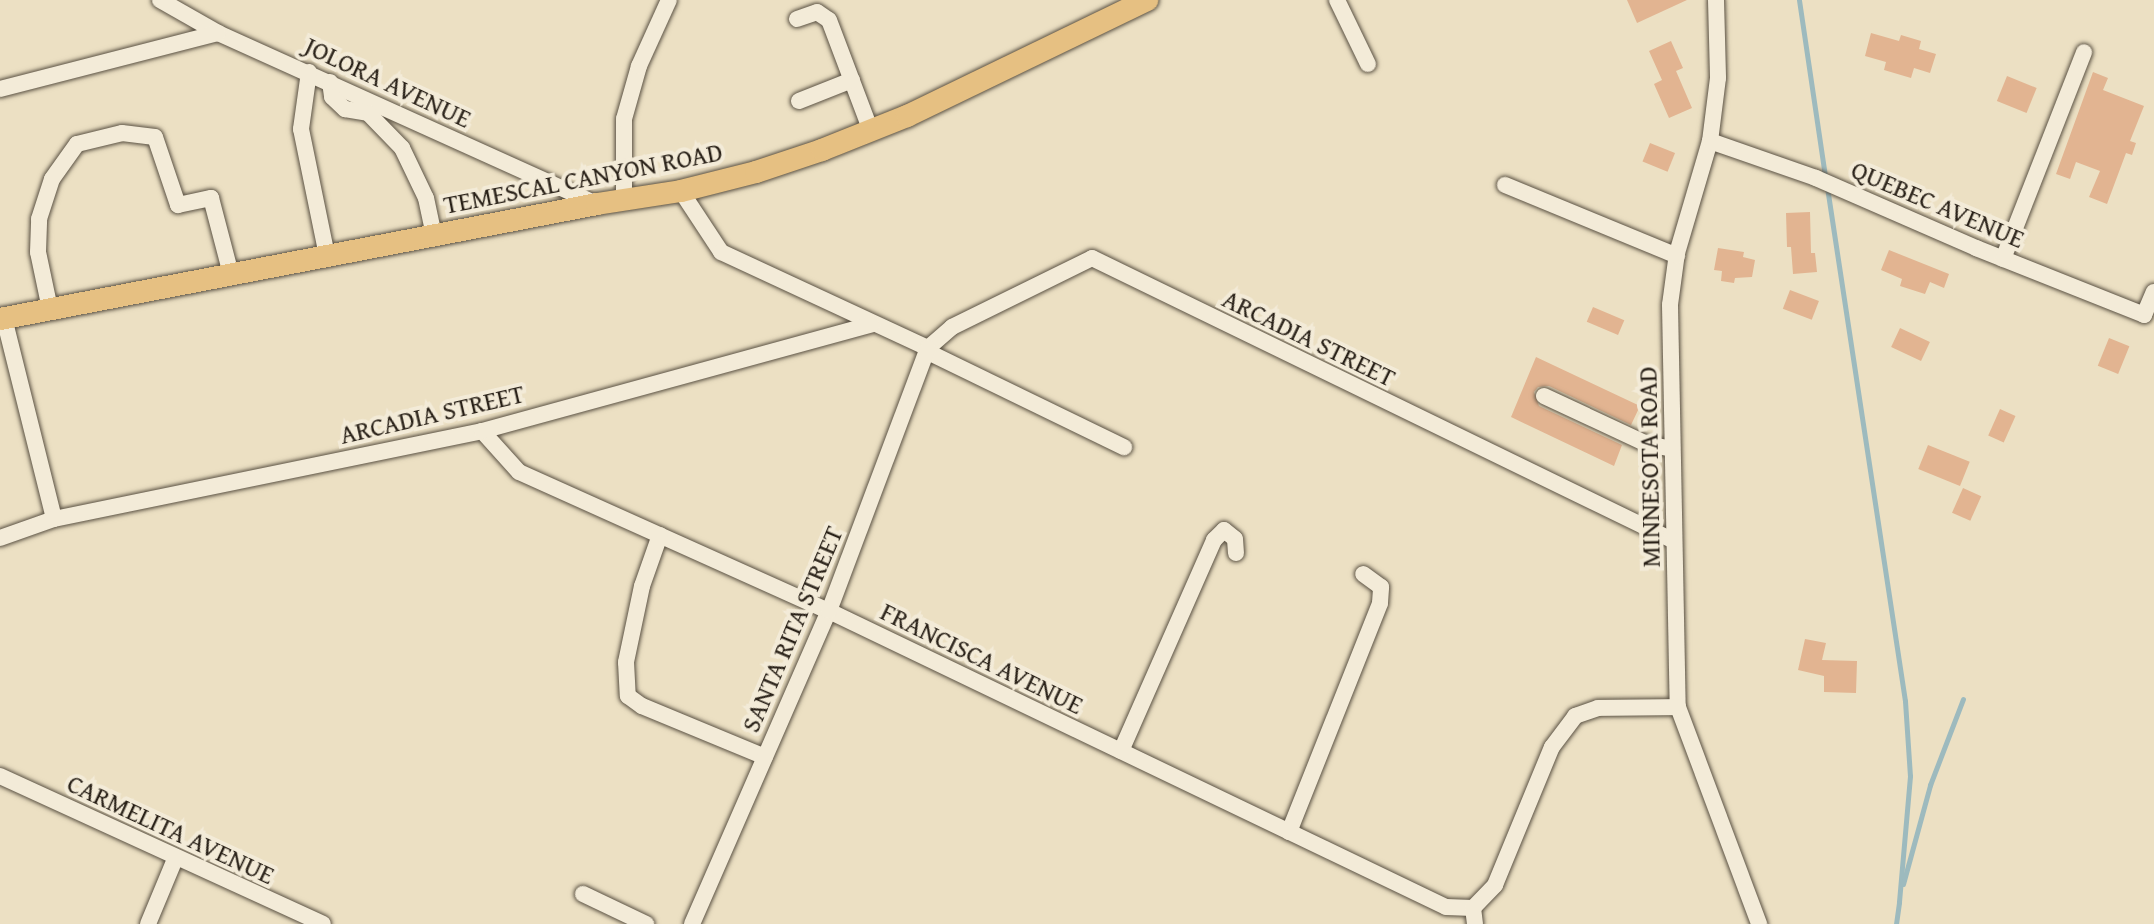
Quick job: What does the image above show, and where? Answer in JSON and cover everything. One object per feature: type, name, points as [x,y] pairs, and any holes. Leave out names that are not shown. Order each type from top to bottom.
[{"type":"main road","name":"TEMESCAL CANYON ROAD","points":[[2,319],[597,204],[681,191],[769,167],[871,131],[1147,0]]},
{"type":"street","name":"JOLORA AVENUE","points":[[160,0],[218,33],[597,204]]},
{"type":"street","points":[[624,199],[624,119],[639,66],[669,0]]},
{"type":"street","points":[[1337,0],[1368,64]]},
{"type":"street","name":"MINNESOTA ROAD","points":[[1716,0],[1718,78],[1710,141],[1677,256],[1670,305],[1678,707],[1759,924]]},
{"type":"street","points":[[797,19],[817,12],[829,20],[871,131]]},
{"type":"street","points":[[0,89],[218,33]]},
{"type":"street","points":[[2003,259],[2084,52]]},
{"type":"street","points":[[309,72],[301,129],[327,256]]},
{"type":"street","points":[[799,101],[852,80]]},
{"type":"street","points":[[330,82],[332,97],[345,109],[368,113],[402,148],[426,198],[434,235]]},
{"type":"street","points":[[50,309],[38,252],[39,219],[52,179],[77,144],[122,133],[155,137],[178,205],[211,198],[231,274]]},
{"type":"street","name":"QUEBEC AVENUE","points":[[1710,141],[1839,187],[2003,259],[2144,315],[2154,292]]},
{"type":"street","points":[[1505,185],[1677,256]]},
{"type":"street","points":[[681,191],[721,252],[1124,447]]},
{"type":"street","name":"ARCADIA STREET","points":[[928,350],[952,327],[1092,258],[1674,541]]},
{"type":"street","points":[[2,319],[54,519]]},
{"type":"street","name":"ARCADIA STREET","points":[[0,538],[54,519],[482,431],[872,324]]},
{"type":"street","name":"SANTA RITA STREET","points":[[692,924],[829,611],[928,350]]},
{"type":"street","points":[[1544,396],[1647,444],[1672,449]]},
{"type":"street","name":"FRANCISCA AVENUE","points":[[482,431],[519,472],[829,611],[1446,907],[1474,916]]},
{"type":"street","points":[[1121,751],[1214,540],[1224,530],[1235,539],[1236,553]]},
{"type":"street","points":[[660,535],[642,586],[626,662],[628,696],[642,706],[765,757]]},
{"type":"street","points":[[1289,832],[1380,603],[1381,587],[1363,574]]},
{"type":"street","points":[[1474,916],[1495,885],[1552,747],[1575,716],[1598,708],[1678,707]]},
{"type":"street","name":"CARMELITA AVENUE","points":[[1,779],[323,924]]},
{"type":"street","points":[[148,924],[175,859]]},
{"type":"street","points":[[583,894],[646,924]]},
{"type":"building","points":[[1627,0],[1687,0],[1637,23]]},
{"type":"building","points":[[1871,33],[1899,41],[1901,35],[1921,41],[1919,49],[1936,54],[1930,73],[1914,68],[1911,78],[1884,70],[1886,62],[1865,56]]},
{"type":"building","points":[[1671,41],[1683,68],[1676,71],[1692,108],[1669,118],[1654,84],[1662,80],[1649,51]]},
{"type":"building","points":[[2093,72],[2108,78],[2103,90],[2144,106],[2130,141],[2136,143],[2132,155],[2126,153],[2107,204],[2089,197],[2100,171],[2076,162],[2070,179],[2056,174]]},
{"type":"building","points":[[2007,76],[2037,88],[2027,113],[1997,101]]},
{"type":"building","points":[[1650,143],[1675,153],[1668,172],[1643,162]]},
{"type":"building","points":[[1810,212],[1811,253],[1815,253],[1817,272],[1793,274],[1791,247],[1787,247],[1786,213]]},
{"type":"building","points":[[1718,248],[1744,252],[1743,257],[1755,260],[1752,277],[1735,278],[1734,283],[1721,281],[1722,271],[1714,270]]},
{"type":"building","points":[[1889,250],[1949,274],[1944,288],[1930,282],[1925,294],[1900,286],[1902,279],[1881,270]]},
{"type":"building","points":[[1790,290],[1819,301],[1812,320],[1783,309]]},
{"type":"building","points":[[1593,307],[1624,320],[1618,335],[1587,322]]},
{"type":"building","points":[[1900,328],[1930,342],[1921,361],[1891,347]]},
{"type":"building","points":[[2109,338],[2129,346],[2118,374],[2098,366]]},
{"type":"building","points":[[1536,357],[1640,406],[1631,425],[1549,386],[1538,387],[1534,392],[1539,406],[1622,445],[1614,466],[1511,417]]},
{"type":"building","points":[[2000,409],[2016,416],[2004,442],[1988,435]]},
{"type":"building","points":[[1928,445],[1970,462],[1960,486],[1918,469]]},
{"type":"building","points":[[1963,488],[1981,496],[1970,521],[1952,513]]},
{"type":"building","points":[[1805,639],[1826,643],[1822,660],[1857,661],[1856,693],[1824,692],[1824,676],[1798,670]]},
{"type":"waterway","points":[[1799,0],[1825,177]]},
{"type":"waterway","points":[[1827,187],[1905,701],[1910,776],[1899,903]]},
{"type":"waterway","points":[[1903,884],[1930,785],[1963,699]]},
{"type":"waterway","points":[[1896,924],[1899,902]]}]
